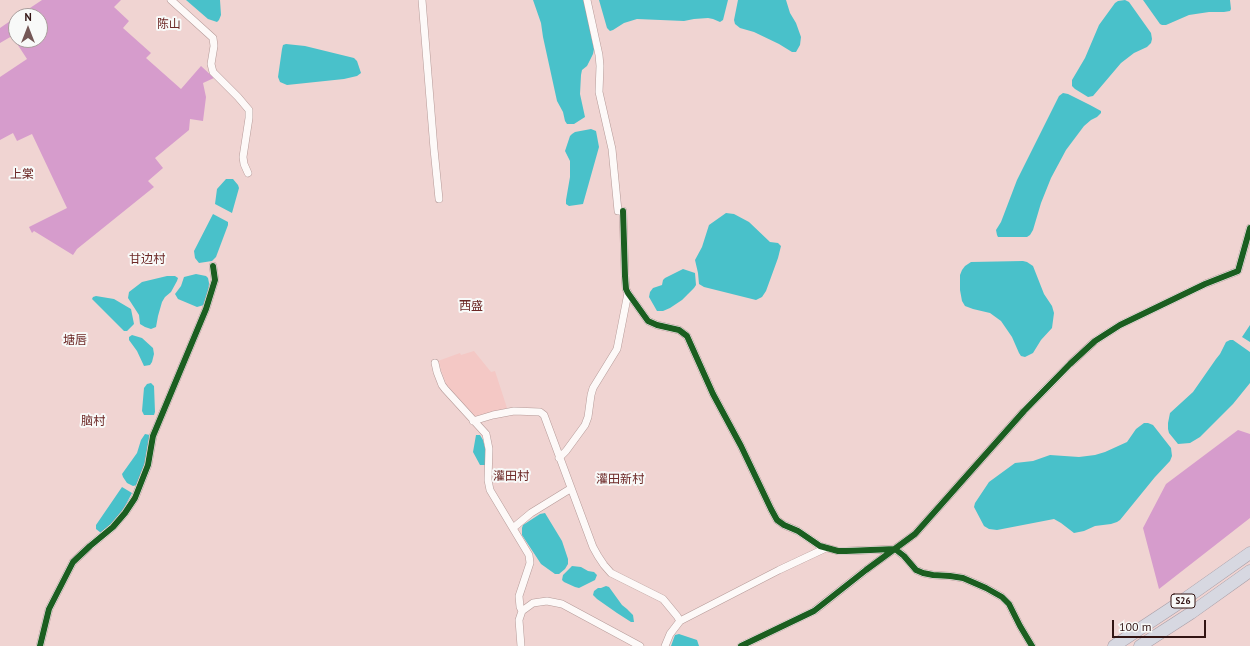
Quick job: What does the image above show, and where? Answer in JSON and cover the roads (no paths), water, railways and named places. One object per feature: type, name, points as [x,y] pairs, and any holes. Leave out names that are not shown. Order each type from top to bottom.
[{"type":"highway","name":"S26","points":[[1114,646],[1182,601],[1250,553]]},
{"type":"highway","name":"S26","points":[[1140,646],[1191,613],[1250,571]]},
{"type":"street","points":[[171,0],[213,38],[214,46],[211,64],[213,72],[249,110],[243,156],[244,164],[248,173]]},
{"type":"street","points":[[422,0],[434,149],[440,199]]},
{"type":"street","points":[[587,0],[599,55],[599,92],[612,149],[620,211],[626,289],[650,323],[679,330],[687,336],[713,394],[741,446],[777,520],[798,530],[820,546],[826,548],[838,551],[895,549],[904,556],[916,570],[923,574],[963,578],[986,588],[1002,597],[1009,604],[1032,646]]},
{"type":"street","points":[[741,646],[814,611],[918,532],[1024,411],[1095,341],[1120,325],[1205,284],[1238,271],[1250,228]]},
{"type":"street","points":[[40,646],[49,609],[73,562],[113,527],[135,498],[148,466],[153,436],[206,309],[215,280],[213,266]]},
{"type":"street","points":[[559,458],[585,425],[588,417],[593,388],[618,344],[628,293]]},
{"type":"street","points":[[435,363],[442,385],[486,434],[489,449],[488,480],[490,490],[529,555],[530,563],[519,596],[522,611]]},
{"type":"street","points":[[473,421],[514,411],[542,413],[593,547],[604,565],[611,572],[658,596],[678,616],[680,621]]},
{"type":"street","points":[[513,528],[531,513],[570,489]]},
{"type":"street","points":[[665,646],[670,634],[680,621],[826,548]]},
{"type":"street","points":[[521,646],[519,620],[522,611],[530,605],[540,602],[554,601],[640,646]]},
{"type":"water","points":[[186,0],[220,0],[221,15],[219,20],[217,22],[208,19]]},
{"type":"water","points":[[533,0],[584,0],[594,49],[587,66],[582,70],[581,75],[580,94],[585,117],[574,124],[567,124],[557,101],[541,23]]},
{"type":"water","points":[[599,0],[728,0],[723,20],[720,22],[708,18],[684,21],[637,19],[624,23],[610,31],[607,28]]},
{"type":"water","points":[[738,0],[786,0],[801,37],[800,45],[796,52],[792,52],[779,44],[754,32],[740,28],[735,24],[734,20]]},
{"type":"water","points":[[1125,0],[1129,2],[1151,33],[1151,43],[1121,63],[1093,96],[1088,97],[1072,86],[1072,80],[1085,58],[1099,25],[1115,3]]},
{"type":"water","points":[[1143,0],[1230,0],[1231,9],[1230,11],[1224,12],[1209,12],[1189,15],[1166,25],[1162,25]]},
{"type":"water","points":[[283,45],[305,46],[354,58],[357,61],[361,73],[357,76],[344,79],[287,85],[280,82],[278,77],[282,49]]},
{"type":"water","points":[[1063,93],[1090,105],[1101,111],[1101,113],[1084,126],[1066,150],[1051,178],[1030,235],[1027,237],[998,237],[996,230],[1001,222],[1017,180],[1059,96]]},
{"type":"water","points":[[591,129],[596,131],[599,147],[583,204],[569,206],[566,204],[566,200],[570,177],[570,161],[565,151],[572,134]]},
{"type":"water","points":[[226,179],[233,179],[239,188],[232,213],[215,204],[217,189]]},
{"type":"water","points":[[726,213],[734,214],[749,222],[770,242],[778,243],[781,246],[766,291],[762,297],[756,300],[704,287],[699,284],[695,260],[702,247],[709,225]]},
{"type":"water","points":[[213,214],[228,222],[228,225],[216,257],[212,261],[199,263],[195,258],[194,251]]},
{"type":"water","points":[[1023,261],[1033,266],[1044,294],[1052,306],[1054,313],[1052,328],[1041,340],[1033,353],[1025,357],[1021,356],[1019,353],[1012,337],[1001,321],[990,313],[965,306],[962,301],[960,290],[960,275],[965,266],[971,262]]},
{"type":"water","points":[[683,269],[695,273],[696,285],[682,300],[670,308],[663,311],[657,311],[649,297],[650,292],[653,288],[662,285],[665,278]]},
{"type":"water","points":[[196,274],[206,276],[209,283],[208,296],[204,305],[197,307],[178,299],[175,294],[181,286],[184,277]]},
{"type":"water","points":[[167,276],[175,276],[178,278],[171,292],[162,302],[156,327],[151,329],[145,327],[140,324],[139,315],[128,298],[129,292],[142,282]]},
{"type":"water","points":[[96,296],[114,299],[131,309],[134,324],[127,331],[124,331],[92,299]]},
{"type":"water","points":[[1250,325],[1250,342],[1242,337]]},
{"type":"water","points":[[132,335],[142,338],[153,348],[154,354],[150,365],[144,366],[137,351],[129,340],[129,337]]},
{"type":"water","points":[[1233,340],[1250,352],[1250,383],[1233,404],[1200,437],[1190,443],[1178,444],[1169,433],[1168,423],[1170,413],[1193,392],[1220,354],[1226,342]]},
{"type":"water","points":[[151,383],[154,386],[155,412],[154,415],[144,415],[142,411],[144,388],[147,384]]},
{"type":"water","points":[[1144,423],[1153,425],[1171,448],[1172,456],[1170,461],[1117,522],[1095,526],[1084,531],[1074,533],[1054,519],[997,530],[989,529],[984,526],[974,507],[975,503],[989,482],[1015,463],[1033,461],[1050,455],[1079,457],[1105,452],[1127,442],[1136,429]]},
{"type":"water","points":[[145,434],[150,435],[146,461],[137,485],[133,486],[127,483],[122,474],[137,453],[141,440]]},
{"type":"water","points":[[476,435],[480,435],[483,440],[486,451],[486,465],[480,465],[473,452]]},
{"type":"water","points":[[122,487],[132,493],[124,508],[111,525],[101,533],[96,529],[96,525]]},
{"type":"water","points":[[545,513],[562,541],[568,559],[568,564],[565,569],[559,574],[555,574],[541,564],[522,535],[523,525],[540,514]]},
{"type":"water","points":[[572,566],[581,567],[588,571],[594,572],[597,575],[595,580],[579,588],[564,582],[562,580],[563,575]]},
{"type":"water","points":[[606,586],[609,587],[622,605],[633,615],[634,622],[631,622],[617,613],[593,595],[594,591],[598,588]]},
{"type":"water","points":[[679,634],[697,640],[699,646],[671,646],[675,635]]},
{"type":"district","name":"陈山","points":[[169,25]]},
{"type":"district","name":"上棠","points":[[22,175]]},
{"type":"district","name":"甘边村","points":[[147,260]]},
{"type":"district","name":"西盛","points":[[471,307]]},
{"type":"district","name":"塘唇","points":[[75,341]]},
{"type":"district","name":"脑村","points":[[93,422]]},
{"type":"district","name":"灌田村","points":[[511,477]]},
{"type":"district","name":"灌田新村","points":[[620,480]]}]
